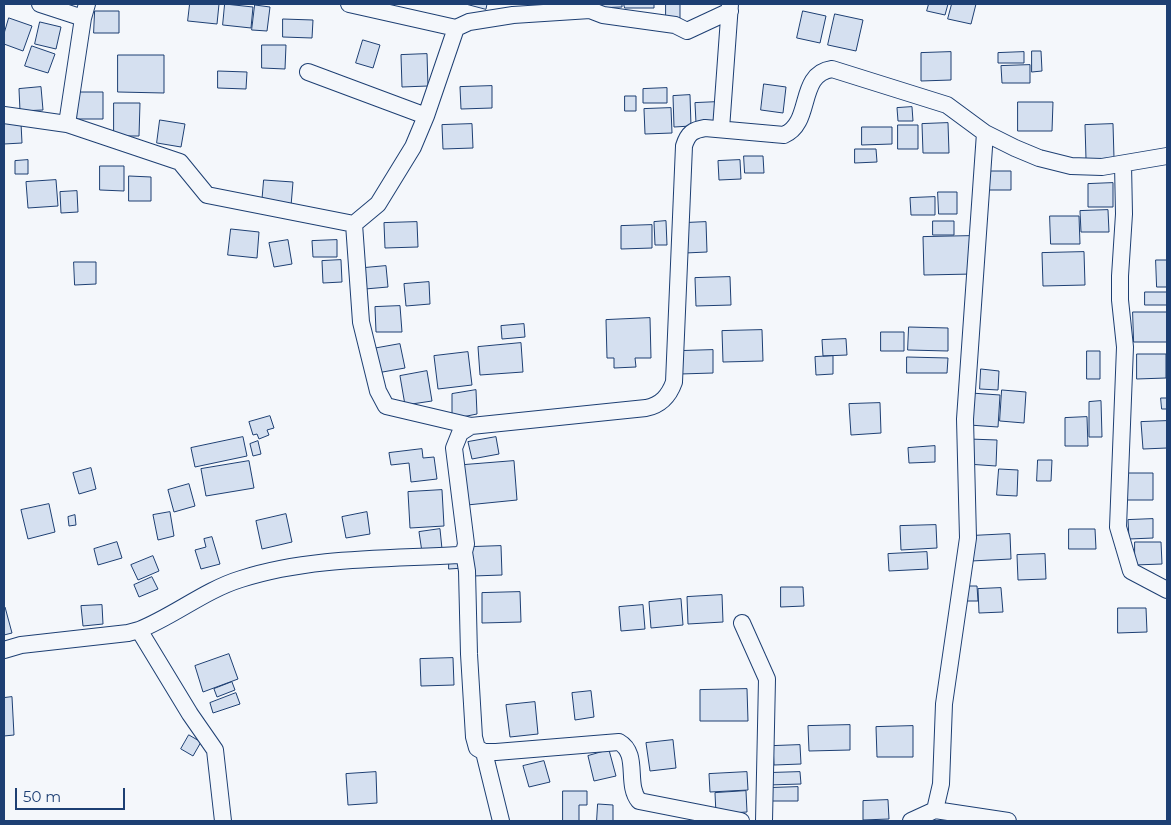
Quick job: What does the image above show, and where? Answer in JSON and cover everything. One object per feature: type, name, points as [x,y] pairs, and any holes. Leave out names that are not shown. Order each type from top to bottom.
[{"type":"street","points":[[40,4],[85,11],[67,124]]},
{"type":"street","points":[[349,4],[456,28],[469,22],[513,15],[590,7],[603,15],[675,25],[686,31],[730,7]]},
{"type":"street","points":[[721,129],[730,7]]},
{"type":"street","points":[[354,224],[378,204],[413,147],[426,116],[456,28]]},
{"type":"street","points":[[354,224],[361,322],[378,391],[386,406],[471,426],[646,408],[661,402],[674,382],[684,146],[686,137],[694,130],[705,128],[784,135],[791,132],[797,124],[814,78],[822,71],[832,69],[947,105],[985,132],[1015,148],[1039,158],[1071,166],[1102,167],[1167,156]]},
{"type":"street","points":[[308,72],[426,116]]},
{"type":"street","points":[[4,115],[67,124],[180,162],[207,196],[354,224]]},
{"type":"street","points":[[935,810],[941,784],[944,704],[968,538],[965,419],[985,132]]},
{"type":"street","points":[[1123,164],[1124,214],[1120,300],[1125,347],[1118,527],[1131,571],[1167,590]]},
{"type":"street","points":[[471,426],[460,433],[454,448],[466,544],[464,552],[467,571],[469,654],[474,737],[477,748],[484,752],[496,752],[619,742],[629,752],[633,789],[639,801],[741,821]]},
{"type":"street","points":[[4,650],[21,645],[128,633],[139,630],[217,589],[240,579],[264,573],[340,562],[458,555],[464,552]]},
{"type":"street","points":[[742,623],[767,679],[764,821]]},
{"type":"street","points":[[139,630],[190,714],[215,750],[223,821]]},
{"type":"street","points":[[484,752],[501,821]]},
{"type":"street","points":[[911,821],[935,810],[1008,821]]},
{"type":"building","points":[[190,4],[219,4],[217,24],[188,21]]},
{"type":"building","points":[[225,4],[253,7],[251,28],[223,25]]},
{"type":"building","points":[[466,4],[487,4],[486,9]]},
{"type":"building","points":[[594,4],[622,4],[622,7],[594,8]]},
{"type":"building","points":[[624,4],[654,4],[654,8],[625,8]]},
{"type":"building","points":[[666,4],[680,4],[680,18],[666,19]]},
{"type":"building","points":[[929,4],[948,4],[945,15],[927,11]]},
{"type":"building","points":[[952,4],[976,4],[971,24],[948,19]]},
{"type":"building","points":[[255,5],[270,7],[267,31],[252,30]]},
{"type":"building","points":[[95,11],[119,11],[119,33],[94,33]]},
{"type":"building","points":[[803,11],[826,16],[820,43],[797,38]]},
{"type":"building","points":[[835,14],[863,20],[856,51],[828,45]]},
{"type":"building","points":[[9,18],[32,26],[23,51],[4,44],[4,34]]},
{"type":"building","points":[[283,19],[313,20],[312,38],[283,37]]},
{"type":"building","points":[[40,22],[61,27],[56,49],[35,44]]},
{"type":"building","points":[[363,40],[380,45],[373,68],[356,63]]},
{"type":"building","points":[[262,45],[286,45],[285,69],[262,68]]},
{"type":"building","points":[[32,46],[55,54],[48,73],[25,66]]},
{"type":"building","points":[[1032,51],[1041,51],[1042,71],[1032,72]]},
{"type":"building","points":[[951,52],[951,80],[921,81],[921,53]]},
{"type":"building","points":[[1024,52],[1024,63],[998,63],[998,53]]},
{"type":"building","points":[[427,54],[428,86],[402,87],[401,55]]},
{"type":"building","points":[[118,55],[164,55],[164,93],[118,92]]},
{"type":"building","points":[[1030,65],[1030,83],[1002,83],[1001,66]]},
{"type":"building","points":[[218,71],[247,72],[246,89],[218,88]]},
{"type":"building","points":[[764,84],[786,87],[783,113],[761,110]]},
{"type":"building","points":[[492,86],[492,108],[461,109],[460,87]]},
{"type":"building","points":[[41,87],[43,110],[20,111],[19,89]]},
{"type":"building","points":[[667,88],[667,103],[643,103],[643,89]]},
{"type":"building","points":[[77,92],[103,92],[103,119],[77,119]]},
{"type":"building","points":[[690,95],[691,126],[674,127],[673,96]]},
{"type":"building","points":[[625,96],[636,96],[636,111],[625,111]]},
{"type":"building","points":[[718,102],[719,122],[696,123],[695,103]]},
{"type":"building","points":[[1018,102],[1053,102],[1052,131],[1018,131]]},
{"type":"building","points":[[114,103],[140,103],[139,136],[114,136]]},
{"type":"building","points":[[912,107],[913,121],[898,121],[897,108]]},
{"type":"building","points":[[671,108],[672,133],[645,134],[644,109]]},
{"type":"building","points":[[160,120],[185,124],[181,147],[157,143]]},
{"type":"building","points":[[21,123],[22,143],[4,144],[4,124]]},
{"type":"building","points":[[948,123],[949,153],[923,153],[922,124]]},
{"type":"building","points":[[472,124],[473,148],[443,149],[442,125]]},
{"type":"building","points":[[1113,124],[1114,158],[1086,159],[1085,125]]},
{"type":"building","points":[[898,125],[918,125],[918,149],[898,149]]},
{"type":"building","points":[[862,127],[892,127],[892,144],[862,145]]},
{"type":"building","points":[[855,149],[876,149],[877,162],[855,163]]},
{"type":"building","points":[[744,156],[763,156],[764,173],[745,173]]},
{"type":"building","points":[[28,160],[28,174],[15,174],[15,161]]},
{"type":"building","points":[[740,160],[741,179],[719,180],[718,161]]},
{"type":"building","points":[[100,166],[124,166],[124,191],[100,190]]},
{"type":"building","points":[[985,171],[1011,171],[1011,190],[986,190]]},
{"type":"building","points":[[129,176],[151,177],[151,201],[129,201]]},
{"type":"building","points":[[56,180],[58,206],[28,208],[26,182]]},
{"type":"building","points":[[264,180],[293,182],[291,206],[262,204]]},
{"type":"building","points":[[1113,183],[1113,207],[1088,207],[1088,184]]},
{"type":"building","points":[[77,191],[78,212],[61,213],[60,192]]},
{"type":"building","points":[[938,192],[957,192],[957,214],[939,214]]},
{"type":"building","points":[[935,197],[935,215],[911,215],[910,198]]},
{"type":"building","points":[[1108,210],[1109,232],[1081,232],[1080,211]]},
{"type":"building","points":[[1050,216],[1079,216],[1080,244],[1051,244]]},
{"type":"building","points":[[666,221],[667,245],[655,245],[654,222]]},
{"type":"building","points":[[933,221],[954,221],[954,235],[933,235]]},
{"type":"building","points":[[417,222],[418,247],[385,248],[384,223]]},
{"type":"building","points":[[706,222],[707,252],[685,253],[684,223]]},
{"type":"building","points":[[652,225],[652,248],[621,249],[621,226]]},
{"type":"building","points":[[231,229],[259,232],[257,258],[228,255]]},
{"type":"building","points":[[972,236],[973,274],[924,275],[923,237]]},
{"type":"building","points":[[288,240],[292,264],[274,267],[269,243]]},
{"type":"building","points":[[337,240],[337,257],[313,257],[312,241]]},
{"type":"building","points":[[1084,252],[1085,285],[1043,286],[1042,253]]},
{"type":"building","points":[[341,260],[342,282],[323,283],[322,261]]},
{"type":"building","points":[[1156,260],[1167,260],[1167,287],[1157,287]]},
{"type":"building","points":[[74,262],[96,262],[96,284],[75,285]]},
{"type":"building","points":[[386,266],[388,287],[365,289],[364,268]]},
{"type":"building","points":[[730,277],[731,305],[696,306],[695,278]]},
{"type":"building","points":[[429,282],[430,304],[406,306],[404,284]]},
{"type":"building","points":[[1145,292],[1167,292],[1167,305],[1145,305]]},
{"type":"building","points":[[400,306],[402,332],[376,332],[375,307]]},
{"type":"building","points":[[1133,312],[1167,312],[1167,342],[1134,342]]},
{"type":"building","points":[[650,318],[651,358],[635,358],[636,367],[614,368],[614,358],[607,358],[606,320]]},
{"type":"building","points":[[524,324],[525,337],[502,339],[501,326]]},
{"type":"building","points":[[909,327],[948,328],[948,351],[908,350]]},
{"type":"building","points":[[762,330],[763,361],[723,362],[722,331]]},
{"type":"building","points":[[881,332],[904,332],[904,351],[881,351]]},
{"type":"building","points":[[846,339],[847,355],[823,356],[822,340]]},
{"type":"building","points":[[521,343],[523,372],[480,375],[478,347]]},
{"type":"building","points":[[400,344],[405,368],[377,373],[372,349]]},
{"type":"building","points":[[713,350],[713,373],[680,374],[680,351]]},
{"type":"building","points":[[1087,351],[1100,351],[1100,379],[1087,379]]},
{"type":"building","points":[[468,352],[472,385],[438,389],[434,356]]},
{"type":"building","points":[[1137,354],[1166,354],[1166,378],[1137,379]]},
{"type":"building","points":[[833,356],[833,374],[816,375],[815,357]]},
{"type":"building","points":[[907,357],[948,358],[947,373],[907,373]]},
{"type":"building","points":[[981,369],[999,371],[998,390],[980,389]]},
{"type":"building","points":[[427,371],[432,401],[405,405],[400,376]]},
{"type":"building","points":[[476,390],[477,414],[452,419],[452,394]]},
{"type":"building","points":[[1002,390],[1026,392],[1024,423],[1000,421]]},
{"type":"building","points":[[971,393],[1000,395],[998,427],[969,425]]},
{"type":"building","points":[[1161,398],[1167,398],[1167,409],[1162,409]]},
{"type":"building","points":[[1101,401],[1102,437],[1089,437],[1089,402]]},
{"type":"building","points":[[880,403],[881,433],[851,435],[849,404]]},
{"type":"building","points":[[270,416],[274,428],[267,430],[269,435],[259,439],[257,434],[253,435],[249,422]]},
{"type":"building","points":[[1087,417],[1088,446],[1065,446],[1065,418]]},
{"type":"building","points":[[1167,421],[1167,448],[1143,449],[1141,422]]},
{"type":"building","points":[[243,437],[247,456],[195,467],[191,448]]},
{"type":"building","points":[[496,437],[499,454],[472,459],[468,442]]},
{"type":"building","points":[[969,439],[997,440],[996,466],[967,464]]},
{"type":"building","points":[[258,441],[261,454],[253,456],[250,444]]},
{"type":"building","points":[[935,446],[935,462],[909,463],[908,448]]},
{"type":"building","points":[[422,449],[423,458],[434,457],[437,479],[411,482],[409,463],[391,465],[389,453]]},
{"type":"building","points":[[1038,460],[1052,460],[1051,481],[1037,481]]},
{"type":"building","points":[[249,461],[254,488],[206,496],[201,469]]},
{"type":"building","points":[[514,461],[517,500],[467,505],[464,465]]},
{"type":"building","points":[[91,468],[96,489],[79,494],[73,473]]},
{"type":"building","points":[[999,469],[1018,470],[1017,496],[997,495]]},
{"type":"building","points":[[1125,473],[1153,473],[1153,500],[1125,500]]},
{"type":"building","points":[[189,484],[195,506],[174,512],[168,490]]},
{"type":"building","points":[[442,490],[444,526],[410,528],[408,492]]},
{"type":"building","points":[[49,504],[55,532],[28,539],[21,510]]},
{"type":"building","points":[[170,512],[174,536],[158,540],[153,515]]},
{"type":"building","points":[[367,512],[370,534],[346,538],[342,517]]},
{"type":"building","points":[[286,514],[292,542],[262,549],[256,521]]},
{"type":"building","points":[[75,515],[76,525],[69,526],[68,517]]},
{"type":"building","points":[[1153,519],[1153,538],[1129,539],[1128,520]]},
{"type":"building","points":[[936,525],[937,548],[901,550],[900,526]]},
{"type":"building","points":[[440,529],[442,549],[422,552],[419,532]]},
{"type":"building","points":[[1069,529],[1095,529],[1096,549],[1069,549]]},
{"type":"building","points":[[1010,534],[1011,559],[971,561],[970,536]]},
{"type":"building","points":[[212,537],[220,564],[201,569],[195,550],[206,547],[204,539]]},
{"type":"building","points":[[117,542],[122,558],[98,565],[94,549]]},
{"type":"building","points":[[1135,542],[1161,542],[1162,564],[1135,565]]},
{"type":"building","points":[[501,546],[502,575],[473,576],[471,547]]},
{"type":"building","points":[[927,552],[928,569],[889,571],[888,554]]},
{"type":"building","points":[[1045,554],[1046,579],[1018,580],[1017,555]]},
{"type":"building","points":[[153,556],[159,571],[138,580],[131,565]]},
{"type":"building","points":[[449,557],[464,568],[449,569]]},
{"type":"building","points":[[152,577],[158,589],[139,597],[134,585]]},
{"type":"building","points":[[962,586],[977,586],[978,601],[963,601]]},
{"type":"building","points":[[781,587],[803,587],[804,606],[781,607]]},
{"type":"building","points":[[1001,588],[1003,612],[979,613],[978,589]]},
{"type":"building","points":[[520,592],[521,622],[482,623],[482,593]]},
{"type":"building","points":[[722,595],[723,622],[688,624],[687,597]]},
{"type":"building","points":[[681,599],[683,625],[651,628],[649,602]]},
{"type":"building","points":[[102,605],[103,624],[83,626],[81,606]]},
{"type":"building","points":[[643,605],[645,629],[621,631],[619,607]]},
{"type":"building","points":[[4,607],[12,633],[4,635]]},
{"type":"building","points":[[1118,608],[1146,608],[1147,632],[1118,633]]},
{"type":"building","points":[[229,654],[238,679],[203,692],[195,666]]},
{"type":"building","points":[[453,658],[454,685],[421,686],[420,659]]},
{"type":"building","points":[[232,682],[235,690],[217,697],[214,689]]},
{"type":"building","points":[[747,689],[748,721],[700,721],[700,690]]},
{"type":"building","points":[[591,691],[594,717],[575,720],[572,693]]},
{"type":"building","points":[[236,693],[240,704],[213,713],[210,703]]},
{"type":"building","points":[[12,697],[14,735],[4,736],[4,698]]},
{"type":"building","points":[[535,702],[538,734],[510,737],[506,705]]},
{"type":"building","points":[[850,725],[850,750],[809,751],[808,726]]},
{"type":"building","points":[[913,726],[913,757],[877,757],[876,727]]},
{"type":"building","points":[[189,735],[201,742],[193,756],[181,749]]},
{"type":"building","points":[[673,740],[676,768],[650,771],[646,743]]},
{"type":"building","points":[[800,745],[801,764],[774,765],[773,746]]},
{"type":"building","points":[[609,750],[616,776],[594,781],[588,756]]},
{"type":"building","points":[[544,761],[550,782],[529,787],[523,766]]},
{"type":"building","points":[[376,772],[377,803],[348,805],[346,774]]},
{"type":"building","points":[[747,772],[748,790],[710,792],[709,774]]},
{"type":"building","points":[[800,772],[801,784],[768,785],[768,773]]},
{"type":"building","points":[[798,787],[798,801],[769,801],[769,788]]},
{"type":"building","points":[[563,791],[587,791],[587,805],[579,805],[579,821],[563,821]]},
{"type":"building","points":[[746,791],[747,812],[716,814],[715,793]]},
{"type":"building","points":[[888,800],[889,819],[863,820],[863,801]]},
{"type":"building","points":[[598,804],[613,805],[613,821],[597,821]]}]
